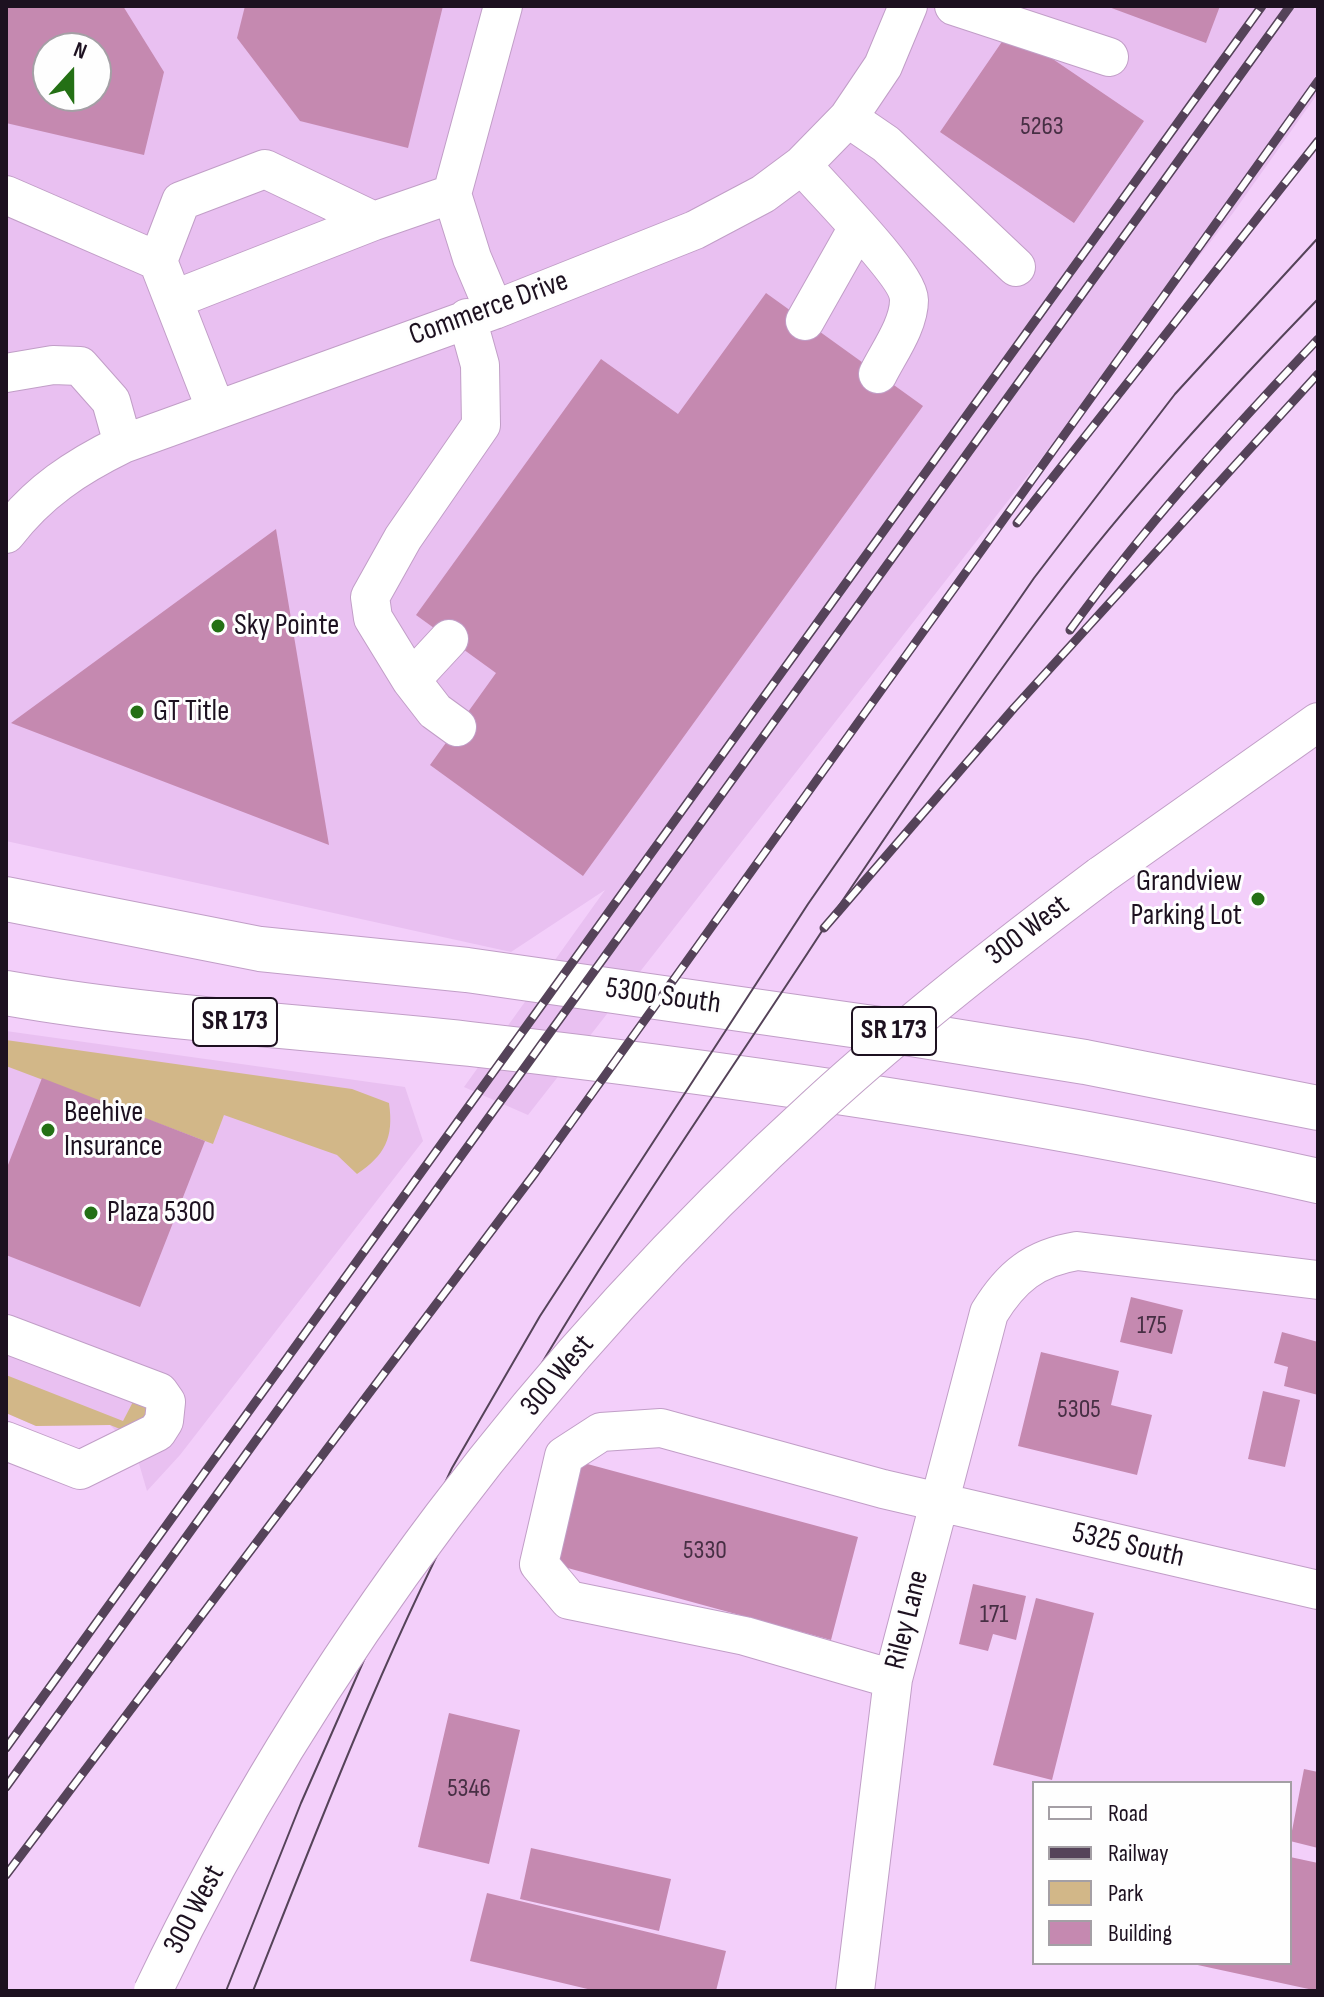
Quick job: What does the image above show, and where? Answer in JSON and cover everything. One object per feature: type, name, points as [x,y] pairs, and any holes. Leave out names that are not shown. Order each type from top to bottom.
[{"type":"main road","name":"5300 South","points":[[6,899],[260,949],[467,970],[924,1036],[1085,1062],[1318,1108]]},
{"type":"main road","name":"SR 173","points":[[6,993],[166,1015],[465,1044],[712,1074],[1093,1136],[1318,1181]]},
{"type":"street","points":[[457,727],[435,711],[411,680],[373,618],[370,597],[403,538],[481,425],[480,314],[472,258],[452,194],[503,6]]},
{"type":"street","name":"Commerce Drive","points":[[6,534],[30,503],[83,463],[123,444],[480,314],[695,230],[763,194],[802,165],[848,118],[883,66],[908,6]]},
{"type":"street","points":[[954,6],[1109,57]]},
{"type":"street","points":[[848,118],[886,144],[1016,267]]},
{"type":"street","points":[[802,165],[892,264],[906,285],[909,299],[905,320],[878,374]]},
{"type":"street","points":[[158,261],[181,201],[265,169],[374,221]]},
{"type":"street","points":[[175,299],[374,221],[452,194]]},
{"type":"street","points":[[6,195],[158,261],[216,410]]},
{"type":"street","points":[[805,321],[857,229]]},
{"type":"street","points":[[6,373],[53,365],[80,366],[111,401],[123,444]]},
{"type":"street","points":[[411,680],[449,639]]},
{"type":"street","name":"300 West","points":[[153,1991],[217,1867],[344,1659],[413,1559],[563,1368],[697,1222],[817,1106],[932,1006],[1100,876],[1318,722]]},
{"type":"street","name":"Riley Lane","points":[[855,1991],[893,1679],[989,1313],[1005,1287],[1025,1268],[1053,1255],[1077,1251],[1318,1280]]},
{"type":"street","points":[[6,1334],[159,1392],[166,1402],[164,1421],[157,1432],[80,1470],[6,1441]]},
{"type":"street","name":"5325 South","points":[[893,1679],[745,1636],[569,1600],[539,1564],[564,1456],[601,1432],[661,1428],[938,1502],[1318,1590]]},
{"type":"shaded area","points":[[6,6],[1318,6],[1318,93],[1233,213],[528,1115],[464,1087],[605,890],[511,952],[6,841]]},
{"type":"shaded area","points":[[6,1031],[405,1087],[423,1141],[180,1455],[147,1491],[135,1450],[110,1425],[36,1426],[6,1413]]},
{"type":"green space","points":[[6,1040],[352,1089],[389,1103],[388,1136],[375,1160],[357,1174],[337,1155],[224,1115],[213,1144],[6,1066]]},
{"type":"green space","points":[[6,1375],[123,1421],[136,1396],[157,1414],[120,1429],[110,1425],[36,1426],[6,1413]]},
{"type":"building","points":[[6,6],[123,6],[164,72],[144,155],[6,123]]},
{"type":"building","points":[[245,6],[443,6],[408,148],[300,121],[237,38]]},
{"type":"building","points":[[1106,6],[1220,6],[1206,43]]},
{"type":"building","points":[[1010,30],[1144,121],[1074,223],[940,132]]},
{"type":"building","points":[[766,293],[923,406],[583,876],[430,765],[496,673],[416,615],[601,359],[678,414]]},
{"type":"building","name":"Sky Pointe","points":[[276,529],[329,845],[11,723]]},
{"type":"building","name":"Plaza 5300","points":[[42,1078],[205,1141],[140,1307],[6,1255],[6,1170]]},
{"type":"building","points":[[1131,1297],[1183,1310],[1172,1354],[1120,1342]]},
{"type":"building","points":[[1282,1332],[1318,1342],[1318,1395],[1284,1386],[1288,1367],[1274,1363]]},
{"type":"building","points":[[1041,1352],[1119,1371],[1111,1405],[1152,1415],[1137,1475],[1018,1446]]},
{"type":"building","points":[[1263,1391],[1300,1400],[1285,1467],[1248,1459]]},
{"type":"building","points":[[580,1462],[858,1537],[831,1640],[553,1564]]},
{"type":"building","points":[[973,1584],[1026,1596],[1016,1640],[993,1634],[988,1651],[959,1644]]},
{"type":"building","points":[[1036,1598],[1094,1613],[1052,1780],[993,1765]]},
{"type":"building","points":[[449,1713],[520,1730],[489,1864],[418,1847]]},
{"type":"building","points":[[1304,1769],[1318,1772],[1318,1848],[1292,1842]]},
{"type":"building","points":[[531,1848],[671,1879],[659,1931],[520,1899]]},
{"type":"building","points":[[1292,1857],[1318,1863],[1318,1991],[1198,1965],[1292,1965]]},
{"type":"building","points":[[487,1893],[726,1951],[716,1991],[596,1991],[470,1961]]},
{"type":"tram line","points":[[226,1991],[301,1803],[397,1585],[452,1468],[540,1316],[808,904],[1034,578],[1175,394],[1318,238]]},
{"type":"tram line","points":[[834,913],[991,684],[1078,568],[1177,450],[1318,299]]},
{"type":"tram line","points":[[253,1991],[384,1670],[474,1483],[599,1271],[824,928]]},
{"type":"railway","points":[[6,1748],[1262,6]]},
{"type":"railway","points":[[6,1787],[1290,6]]},
{"type":"railway","points":[[6,1875],[535,1173],[1318,81]]},
{"type":"railway","points":[[1017,523],[1318,141]]},
{"type":"railway","points":[[1070,630],[1189,480],[1318,339]]},
{"type":"railway","points":[[824,928],[1014,708],[1318,374]]},
{"type":"place","name":"Sky Pointe","points":[[218,626]]},
{"type":"place","name":"GT Title","points":[[137,712]]},
{"type":"place","name":"Grandview Parking Lot","points":[[1258,899]]},
{"type":"place","name":"Beehive Insurance","points":[[48,1130]]},
{"type":"place","name":"Plaza 5300","points":[[91,1213]]}]
